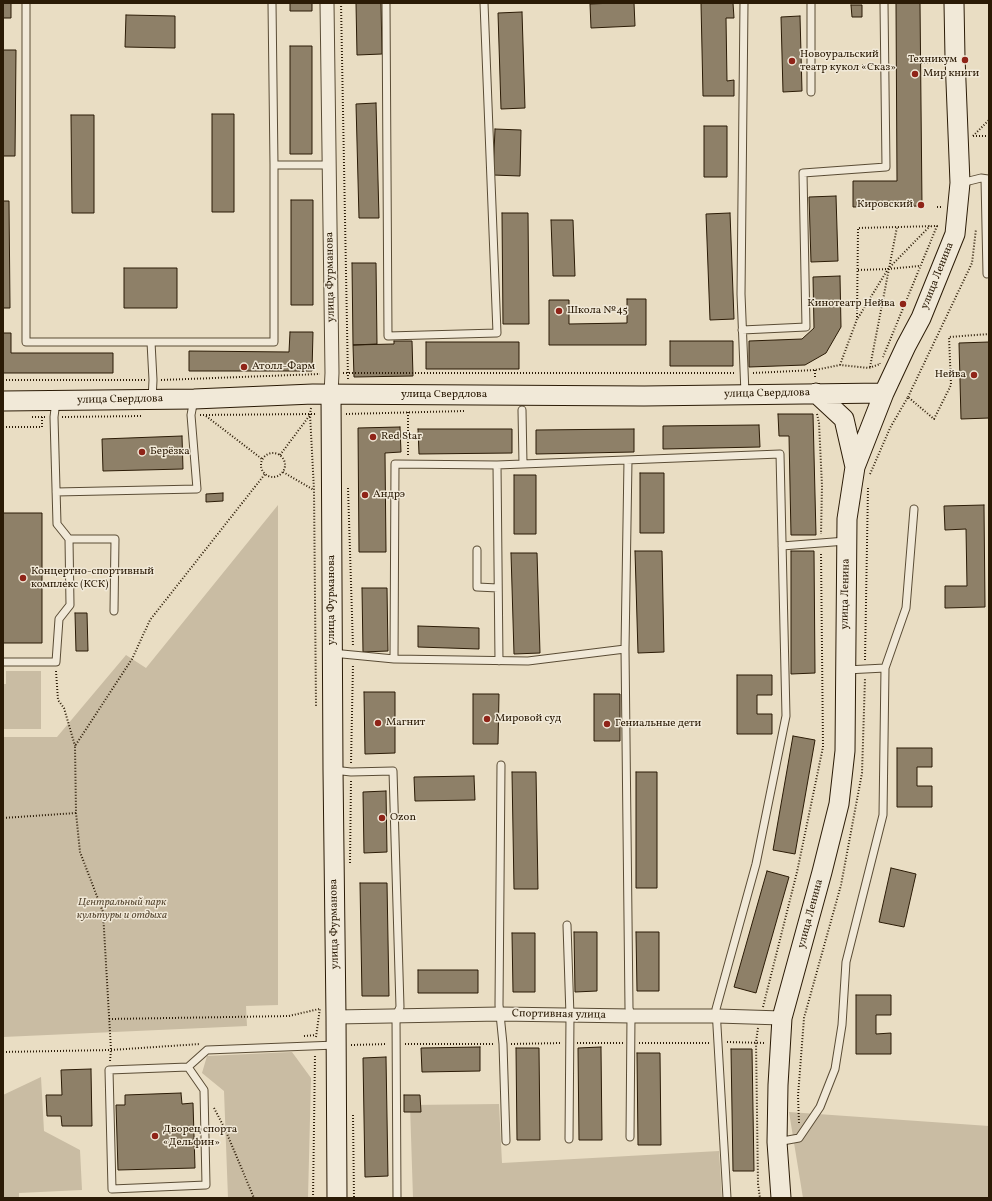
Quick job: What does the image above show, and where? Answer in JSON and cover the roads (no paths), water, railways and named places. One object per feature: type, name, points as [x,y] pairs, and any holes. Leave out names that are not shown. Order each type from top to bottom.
[{"type":"main road","name":"улица Ленина","points":[[781,1198],[777,1142],[778,1085],[782,1018],[839,804],[845,751],[847,519],[862,472],[884,392],[921,318],[955,234],[960,183],[954,3]]},
{"type":"main road","name":"улица Свердлова","points":[[3,401],[152,400],[313,394],[652,396],[884,392]]},
{"type":"main road","points":[[816,393],[844,419],[862,472]]},
{"type":"main road","name":"улица Фурманова","points":[[331,394],[332,653],[342,771],[336,1017],[338,1198]]},
{"type":"street","name":"улица Фурманова","points":[[327,3],[332,372],[331,394]]},
{"type":"street","name":"Спортивная улица","points":[[336,1017],[500,1014],[782,1018]]},
{"type":"lane","points":[[26,3],[26,342],[274,342],[272,3]]},
{"type":"lane","points":[[386,3],[388,336],[497,333],[484,3]]},
{"type":"lane","points":[[744,3],[741,294],[745,394]]},
{"type":"lane","points":[[811,3],[811,92]]},
{"type":"lane","points":[[742,330],[806,327],[803,173],[886,167],[884,3]]},
{"type":"lane","points":[[274,165],[329,165]]},
{"type":"lane","points":[[960,183],[981,178],[987,179],[988,274]]},
{"type":"lane","points":[[151,342],[153,380],[152,400]]},
{"type":"lane","points":[[56,492],[197,489],[191,415],[194,399]]},
{"type":"lane","points":[[3,662],[56,662],[59,619],[70,605],[69,539],[57,524],[54,417],[56,401]]},
{"type":"lane","points":[[522,410],[523,464]]},
{"type":"lane","points":[[394,659],[395,464],[497,465],[780,454],[786,716],[756,864],[716,1009],[727,1198]]},
{"type":"lane","points":[[628,460],[625,649],[629,1008],[631,1016],[630,1137]]},
{"type":"lane","points":[[497,465],[499,661]]},
{"type":"lane","points":[[777,1142],[799,1138],[820,1107],[836,1069],[842,1025],[846,962],[883,815],[885,668],[906,608],[914,509]]},
{"type":"lane","points":[[69,539],[115,538],[114,611]]},
{"type":"lane","points":[[782,546],[847,541]]},
{"type":"lane","points":[[477,550],[477,587],[498,588]]},
{"type":"lane","points":[[332,653],[394,659],[528,661],[625,649]]},
{"type":"lane","points":[[846,670],[885,668]]},
{"type":"lane","points":[[501,765],[499,1005],[506,1142]]},
{"type":"lane","points":[[342,771],[393,771],[400,1007],[396,1016],[397,1198]]},
{"type":"lane","points":[[567,925],[570,1016],[569,1139]]},
{"type":"lane","points":[[188,1067],[204,1090],[206,1185],[112,1189],[109,1070],[188,1067],[207,1050],[336,1046]]},
{"type":"place","name":"Техникум","points":[[965,60]]},
{"type":"place","name":"Новоуральский театр кукол «Сказ»","points":[[792,61]]},
{"type":"place","name":"Мир книги","points":[[915,74]]},
{"type":"place","name":"Кировский","points":[[921,205]]},
{"type":"place","name":"Кинотеатр Нейва","points":[[903,304]]},
{"type":"place","name":"Школа №45","points":[[559,311]]},
{"type":"place","name":"Атолл-Фарм","points":[[244,367]]},
{"type":"place","name":"Нейва","points":[[974,375]]},
{"type":"place","name":"Red Star","points":[[373,437]]},
{"type":"place","name":"Берёзка","points":[[142,452]]},
{"type":"place","name":"Андрэ","points":[[365,495]]},
{"type":"place","name":"Концертно-спортивный комплекс (КСК)","points":[[23,578]]},
{"type":"place","name":"Мировой суд","points":[[487,719]]},
{"type":"place","name":"Магнит","points":[[378,723]]},
{"type":"place","name":"Гениальные дети","points":[[607,724]]},
{"type":"place","name":"Ozon","points":[[382,818]]},
{"type":"place","name":"Дворец спорта «Дельфин»","points":[[155,1136]]},
{"type":"park label","name":"Центральный парк культуры и отдыха","points":[[122,909]]}]
